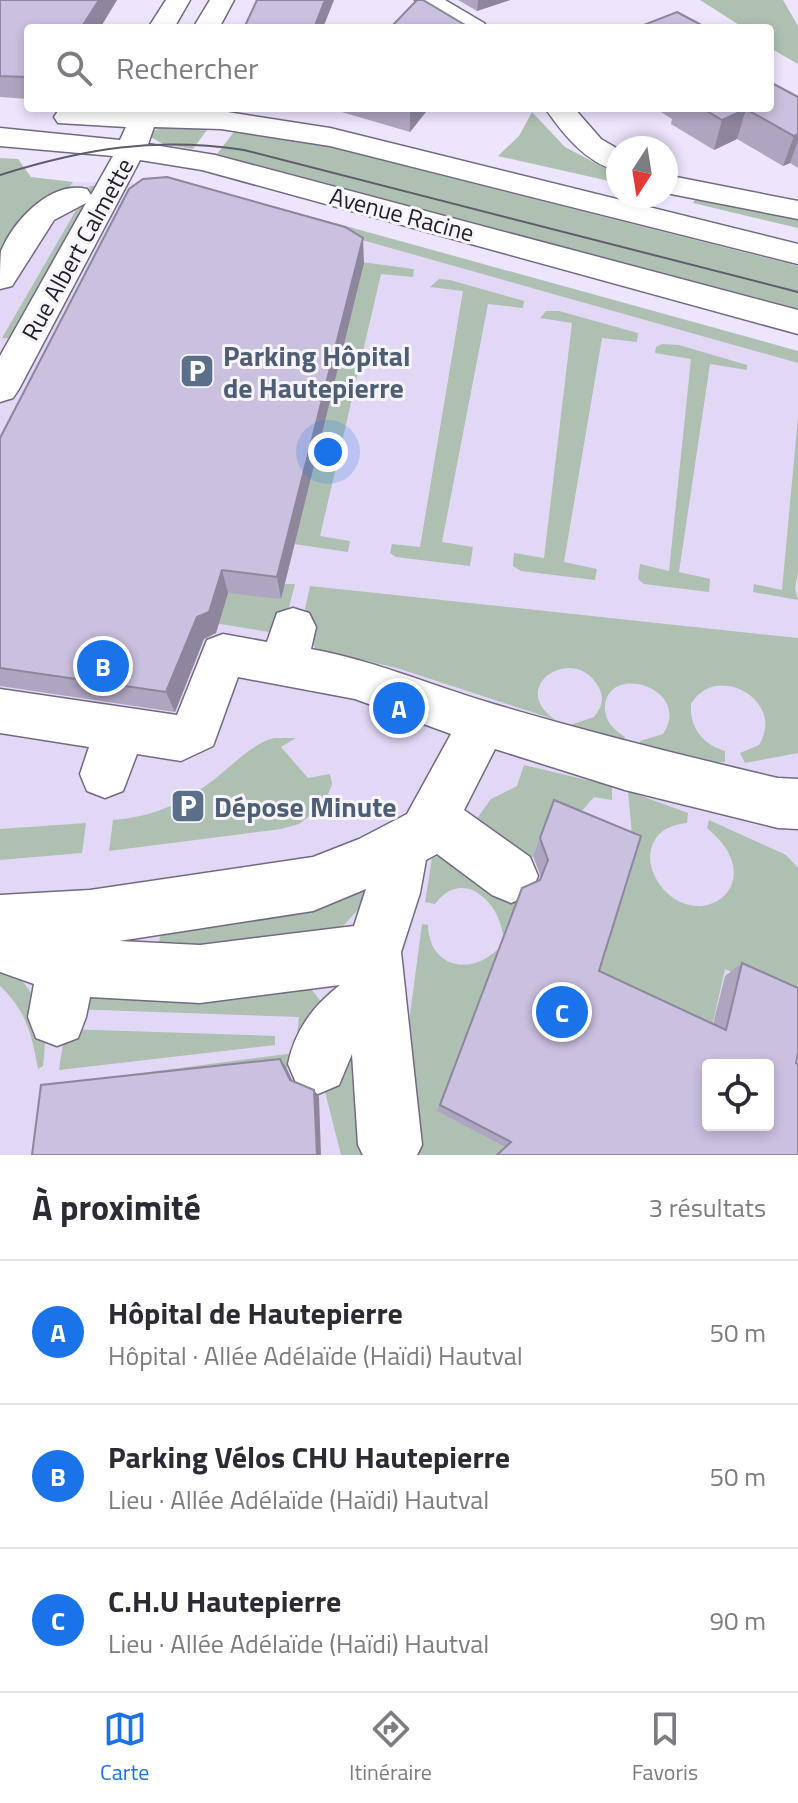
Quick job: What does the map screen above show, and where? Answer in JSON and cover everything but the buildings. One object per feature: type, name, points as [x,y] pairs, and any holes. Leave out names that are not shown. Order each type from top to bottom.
[{"type":"street","points":[[163,24],[178,0]]},
{"type":"street","points":[[208,24],[222,0]]},
{"type":"street","points":[[427,0],[468,24]]},
{"type":"street","points":[[259,112],[330,137]]},
{"type":"street","points":[[562,112],[591,145],[606,154]]},
{"type":"street","name":"Avenue Racine","points":[[147,114],[221,120],[330,137],[798,254]]},
{"type":"street","name":"Rue Albert Calmette","points":[[0,329],[112,130],[147,114]]},
{"type":"street","points":[[18,117],[112,130]]},
{"type":"street","name":"Avenue Racine","points":[[0,137],[112,130],[204,161],[798,322]]},
{"type":"street","name":"Rue Albert Calmette","points":[[0,389],[112,130]]},
{"type":"street","points":[[678,187],[798,210]]},
{"type":"street","points":[[0,278],[42,214],[76,196]]},
{"type":"street","points":[[664,221],[668,208]]},
{"type":"street","points":[[0,711],[112,752],[181,738],[196,730],[228,640],[289,646],[355,678],[483,723],[625,766],[778,803],[798,804]]},
{"type":"street","points":[[390,1145],[374,973],[393,893],[417,832],[483,723]]},
{"type":"street","points":[[417,832],[511,876]]},
{"type":"street","points":[[68,976],[313,884],[417,832]]},
{"type":"street","points":[[0,923],[68,976]]},
{"type":"street","points":[[0,944],[68,976],[374,973]]},
{"type":"street","points":[[318,1064],[319,1050],[374,973]]},
{"type":"shaded area","points":[[31,177],[73,182],[148,184],[230,194],[798,351],[798,1155],[0,1155],[0,187]]},
{"type":"green space","points":[[700,0],[783,0],[798,26],[798,64],[774,50],[774,24],[738,24]]},
{"type":"green space","points":[[532,112],[565,147],[606,169],[606,180],[498,156],[519,136]]},
{"type":"green space","points":[[166,126],[210,126],[193,149],[163,144],[151,137],[153,131]]},
{"type":"green space","points":[[237,128],[278,134],[798,266],[798,310],[217,154]]},
{"type":"green space","points":[[0,158],[18,159],[31,177],[73,182],[66,192],[20,226],[0,258]]},
{"type":"green space","points":[[148,184],[230,194],[798,351],[798,363],[238,205]]},
{"type":"green space","points":[[90,186],[103,186],[16,339],[2,338]]},
{"type":"green space","points":[[696,197],[798,219],[798,228],[693,203]]},
{"type":"green space","points":[[361,262],[414,269],[413,277],[381,274],[320,536],[350,541],[348,552],[294,544],[362,271]]},
{"type":"green space","points":[[439,279],[524,301],[523,308],[488,304],[442,542],[473,547],[470,566],[396,557],[390,553],[392,544],[420,547],[463,291],[430,287]]},
{"type":"green space","points":[[546,311],[559,311],[638,333],[637,342],[602,338],[564,562],[597,569],[595,580],[521,571],[513,566],[514,553],[544,558],[572,323],[540,318]]},
{"type":"green space","points":[[662,344],[679,345],[747,365],[747,370],[710,364],[679,572],[710,579],[709,592],[644,584],[638,579],[640,564],[669,571],[691,359],[655,353],[656,347]]},
{"type":"green space","points":[[798,417],[798,572],[795,588],[798,600],[753,592],[754,584],[782,590]]},
{"type":"green space","points":[[0,558],[295,584],[282,634],[208,622]]},
{"type":"green space","points":[[310,586],[798,638],[798,753],[745,763],[740,753],[759,745],[765,729],[764,714],[756,701],[730,686],[716,686],[702,692],[691,704],[692,720],[699,734],[725,751],[725,762],[704,763],[640,750],[640,741],[663,734],[669,718],[667,704],[659,694],[647,687],[620,685],[610,693],[605,706],[606,716],[625,737],[622,743],[570,725],[594,717],[602,700],[599,688],[588,675],[575,669],[561,669],[549,674],[541,683],[538,694],[542,707],[556,720],[397,668],[316,649],[301,627]]},
{"type":"green space","points":[[274,738],[296,738],[281,747],[308,778],[330,774],[332,784],[324,805],[299,824],[281,829],[109,851],[113,820],[172,806],[210,783],[253,748]]},
{"type":"green space","points":[[524,765],[612,786],[612,800],[594,797],[579,814],[632,835],[628,791],[688,813],[687,823],[659,834],[650,860],[660,885],[676,900],[693,906],[710,904],[723,897],[732,884],[733,867],[726,848],[707,828],[709,820],[786,855],[798,868],[798,1037],[791,998],[725,969],[709,1040],[585,994],[547,820],[527,871],[470,828],[491,799],[517,786]]},
{"type":"green space","points":[[86,823],[82,853],[0,860],[0,829]]},
{"type":"green space","points":[[452,851],[518,899],[503,935],[494,911],[478,893],[456,888],[435,904],[425,902],[432,858]]},
{"type":"green space","points":[[365,879],[372,894],[335,935],[199,956],[176,942],[159,943],[161,928]]},
{"type":"green space","points":[[422,924],[428,925],[436,951],[443,959],[453,963],[476,963],[498,949],[438,1111],[520,1155],[341,1155],[318,1064],[327,1049],[406,1045]]},
{"type":"green space","points":[[0,961],[20,979],[41,1012],[45,1041],[43,1066],[38,1069],[22,1014],[0,986]]},
{"type":"green space","points":[[302,977],[333,1017],[312,1065],[81,1090],[81,1081],[295,1053],[299,1017],[71,1009],[77,991]]},
{"type":"green space","points":[[65,1029],[275,1036],[275,1045],[59,1070]]},
{"type":"tram line","points":[[0,175],[62,158],[150,145],[244,150],[798,292]]},
{"type":"place","name":"Parking Hôpital de Hautepierre","points":[[197,371]]},
{"type":"place","name":"Parking Vélos CHU Hautepierre","points":[[103,666]]},
{"type":"place","name":"Hôpital de Hautepierre","points":[[399,708]]},
{"type":"place","name":"Dépose Minute","points":[[188,806]]},
{"type":"place","name":"C.H.U Hautepierre","points":[[562,1012]]}]
